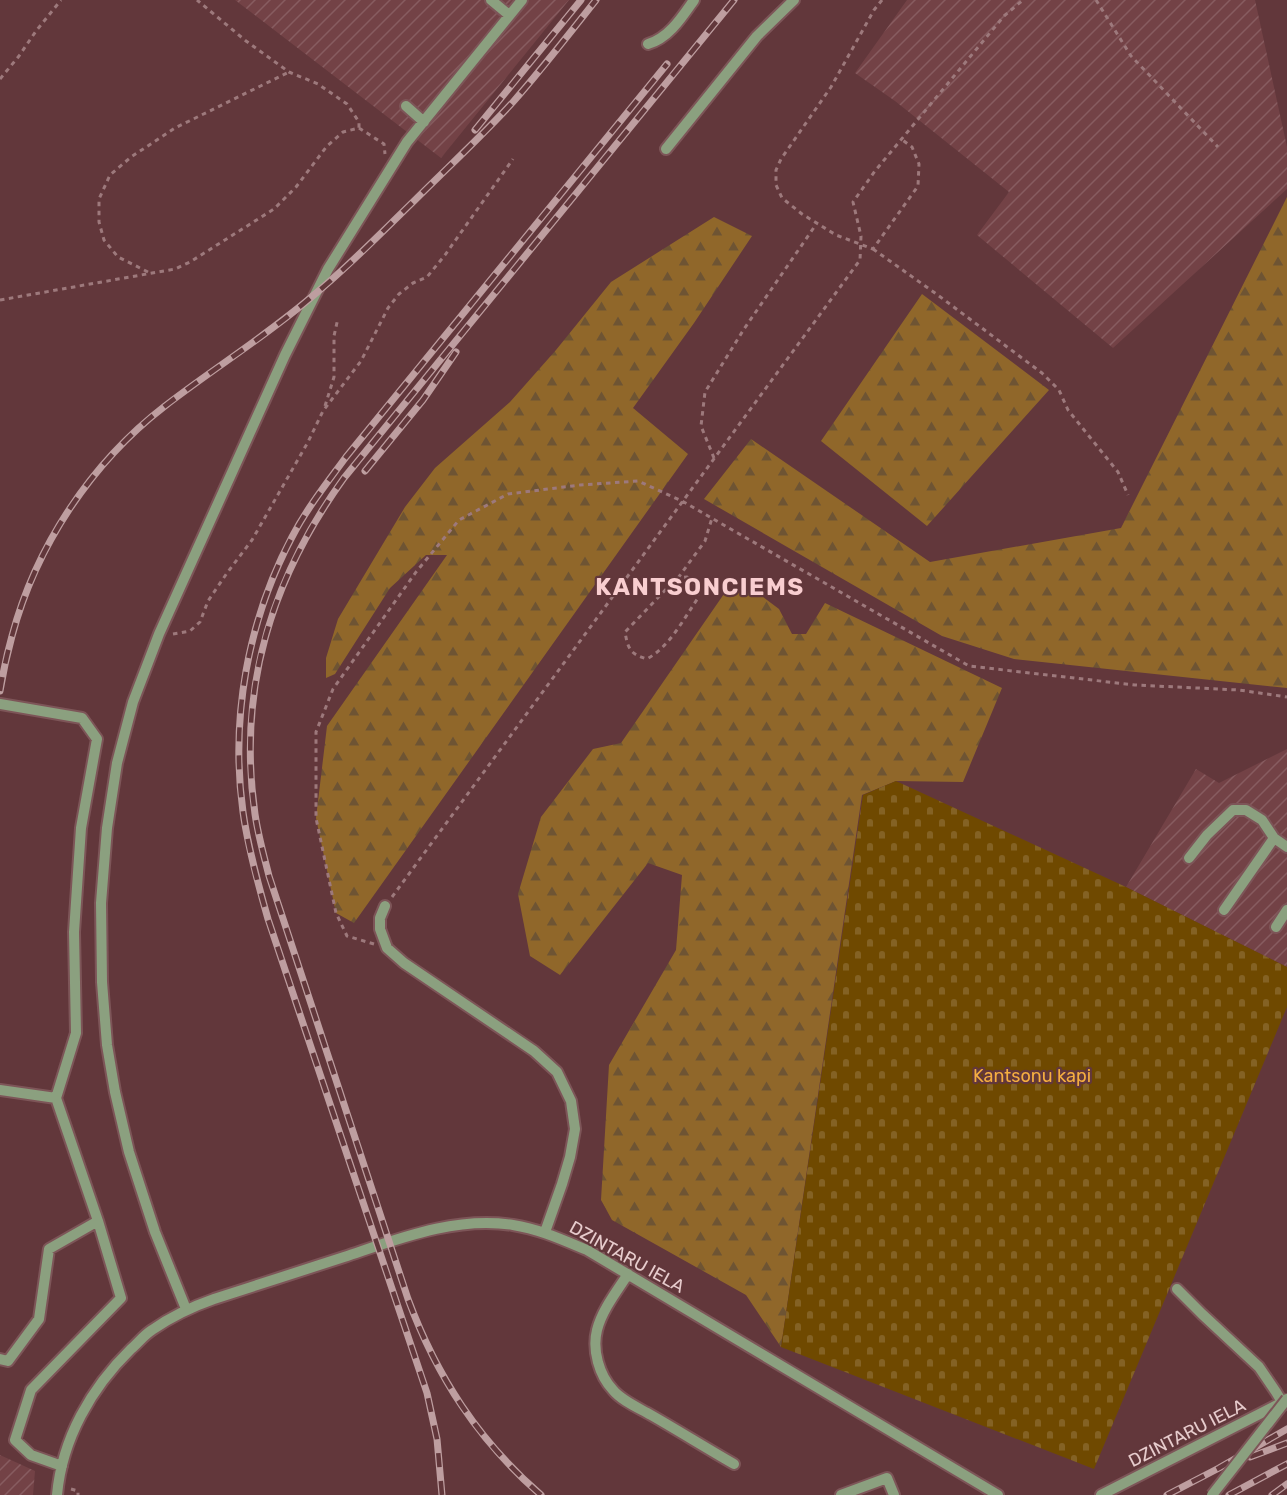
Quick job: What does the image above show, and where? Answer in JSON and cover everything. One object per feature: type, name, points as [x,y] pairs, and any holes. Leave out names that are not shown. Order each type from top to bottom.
[{"type":"street","points":[[491,0],[509,15]]},
{"type":"street","points":[[186,1309],[155,1232],[129,1152],[107,1045],[102,982],[101,903],[107,828],[117,763],[133,702],[159,634],[285,355],[328,269],[407,142],[522,0]]},
{"type":"street","points":[[648,44],[664,37],[694,0]]},
{"type":"street","points":[[666,149],[757,36],[794,0]]},
{"type":"street","points":[[406,106],[424,122]]},
{"type":"street","points":[[0,704],[82,718],[97,739],[81,828],[74,932],[76,1033],[56,1098],[98,1221],[121,1298],[31,1390],[15,1440],[31,1455],[62,1466]]},
{"type":"street","points":[[1189,858],[1207,835],[1233,810],[1246,810],[1262,820],[1274,838],[1287,847]]},
{"type":"street","points":[[1224,910],[1274,838]]},
{"type":"street","points":[[385,906],[380,918],[380,929],[387,948],[404,963],[534,1051],[557,1072],[571,1101],[575,1129],[568,1166],[545,1232]]},
{"type":"street","points":[[1276,927],[1287,910]]},
{"type":"street","points":[[0,1090],[56,1098]]},
{"type":"street","points":[[0,1359],[8,1361],[39,1319],[49,1249],[98,1221]]},
{"type":"street","name":"DZINTARU IELA","points":[[57,1495],[62,1466],[74,1427],[92,1396],[115,1364],[150,1331],[186,1309],[414,1234],[452,1226],[482,1223],[513,1225],[545,1232],[586,1250],[998,1495]]},
{"type":"street","points":[[627,1274],[605,1311],[597,1330],[595,1346],[604,1378],[614,1392],[630,1403],[734,1464]]},
{"type":"street","points":[[1177,1289],[1259,1367],[1276,1392],[1285,1400],[1212,1495]]},
{"type":"street","name":"DZINTARU IELA","points":[[1101,1495],[1285,1400]]},
{"type":"street","points":[[841,1495],[887,1478],[894,1495]]},
{"type":"path","points":[[0,80],[61,0]]},
{"type":"path","points":[[197,0],[246,41],[289,72],[318,84],[347,104],[359,122],[359,128]]},
{"type":"path","points":[[882,0],[874,10],[831,87],[781,159],[776,170],[776,185],[782,198],[836,235],[873,249],[1042,373],[1059,390],[1068,410],[1118,472],[1128,495]]},
{"type":"path","points":[[385,906],[860,260],[861,236],[853,202],[875,171],[1004,16],[1023,0]]},
{"type":"path","points":[[1096,0],[1131,56],[1218,147]]},
{"type":"path","points":[[149,273],[118,256],[104,240],[99,222],[99,199],[110,175],[131,157],[175,128],[289,72]]},
{"type":"path","points":[[0,300],[175,269],[190,262],[274,209],[296,187],[327,146],[343,132],[359,128],[384,144],[386,175]]},
{"type":"path","points":[[873,249],[918,186],[919,164],[912,147],[901,139]]},
{"type":"path","points":[[323,411],[361,361],[388,308],[399,294],[413,283],[427,277],[513,159]]},
{"type":"path","points":[[714,458],[701,426],[705,392],[744,329],[817,223]]},
{"type":"path","points":[[159,634],[190,631],[200,622],[208,601],[256,532],[308,442],[323,411],[334,377],[334,336],[338,318]]},
{"type":"path","points":[[387,948],[347,936],[336,914],[316,818],[316,732],[333,689],[416,572],[459,520],[508,494],[638,481],[682,501],[969,666],[1135,686],[1239,690],[1287,697]]},
{"type":"path","points":[[678,578],[694,581],[698,589],[698,598],[668,642],[658,652],[646,659],[634,655],[627,645],[625,632],[678,578],[705,541],[712,518]]},
{"type":"shaded area","points":[[235,0],[569,0],[441,158]]},
{"type":"shaded area","points":[[907,0],[1255,0],[1287,147],[1287,189],[1113,348],[977,235],[1009,192],[895,101],[855,73]]},
{"type":"shaded area","points":[[1287,749],[1287,967],[1126,887],[1196,769],[1219,783]]},
{"type":"shaded area","points":[[0,1455],[35,1471],[33,1495],[0,1495]]},
{"type":"green space","points":[[1287,197],[1287,688],[1014,659],[942,636],[704,499],[751,439],[930,562],[1121,528]]},
{"type":"green space","points":[[714,217],[752,236],[694,323],[633,408],[688,454],[354,923],[336,913],[316,818],[327,726],[447,555],[426,555],[390,588],[335,674],[326,678],[326,658],[338,619],[405,507],[435,468],[510,402],[611,282]]},
{"type":"green space","points":[[922,294],[1049,390],[927,526],[821,441]]},
{"type":"green space","points":[[726,591],[759,594],[779,609],[792,634],[806,634],[825,603],[1002,688],[963,782],[896,781],[862,795],[781,1347],[746,1295],[612,1220],[601,1200],[609,1065],[676,950],[682,875],[648,863],[560,975],[530,956],[518,894],[541,817],[593,749],[621,743]]},
{"type":"green space","name":"Kantsonu kapi","points":[[896,781],[1126,887],[1287,967],[1287,1007],[1094,1469],[781,1347],[863,795]]},
{"type":"railway","points":[[475,130],[581,0]]},
{"type":"railway","points":[[0,691],[12,636],[22,603],[36,570],[51,539],[70,509],[113,453],[165,406],[279,323],[353,260],[501,115],[596,0]]},
{"type":"railway","points":[[541,1495],[498,1452],[462,1406],[432,1355],[408,1299],[269,876],[261,845],[255,814],[251,768],[251,723],[256,679],[265,637],[279,596],[318,516],[344,478],[734,0]]},
{"type":"railway","points":[[442,1495],[437,1439],[427,1393],[268,919],[254,866],[245,825],[240,777],[239,741],[246,670],[264,602],[277,569],[298,526],[318,496],[346,457],[667,64]]},
{"type":"railway","points":[[365,471],[423,400],[456,352]]},
{"type":"railway","points":[[1167,1495],[1287,1429]]},
{"type":"railway","points":[[1250,1457],[1287,1443]]},
{"type":"railway","points":[[1229,1495],[1287,1464]]},
{"type":"railway","points":[[1272,1495],[1287,1484]]},
{"type":"district","name":"KANTSONCIEMS","points":[[700,587]]}]
